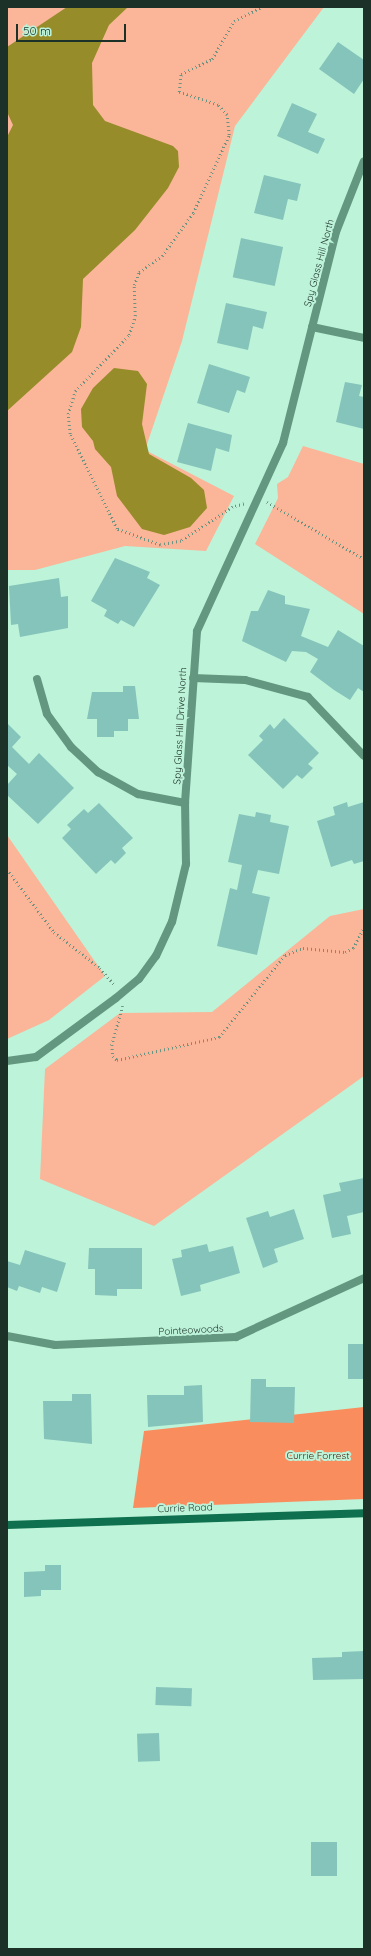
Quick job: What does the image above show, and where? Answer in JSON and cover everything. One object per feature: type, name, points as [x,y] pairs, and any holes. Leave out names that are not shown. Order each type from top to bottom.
[{"type":"street","name":"Spy Glass Hill North","points":[[312,326],[336,232],[364,161]]},
{"type":"street","name":"Spy Glass Hill Drive North","points":[[7,1061],[36,1057],[119,995],[156,956],[172,922],[186,864],[185,803],[197,631],[254,502],[283,443],[312,326]]},
{"type":"street","points":[[312,326],[364,338]]},
{"type":"street","points":[[193,678],[245,680],[308,697],[364,756]]},
{"type":"street","points":[[37,679],[47,714],[71,747],[98,772],[138,794],[185,803]]},
{"type":"street","name":"Pointeowoods","points":[[7,1336],[55,1345],[236,1337],[364,1278]]},
{"type":"street","name":"Currie Road","points":[[7,1525],[364,1513]]},
{"type":"path","points":[[261,7],[234,21],[212,59],[181,74],[179,92],[218,106],[227,115],[229,135],[193,213],[166,252],[139,272],[134,285],[135,316],[129,335],[75,391],[68,414],[70,434],[90,468],[109,515],[117,529],[134,537],[160,545],[181,542],[233,507],[254,502],[267,502],[364,559]]},
{"type":"path","points":[[7,869],[41,918],[110,976],[123,1007],[112,1045],[113,1056],[117,1060],[219,1037],[286,955],[303,948],[345,952],[353,948],[364,927]]},
{"type":"shaded area","points":[[7,7],[324,7],[235,126],[182,341],[145,450],[234,496],[206,551],[125,546],[35,570],[7,570]]},
{"type":"shaded area","points":[[67,7],[128,7],[109,25],[92,63],[93,105],[105,121],[173,146],[178,151],[179,167],[168,188],[135,230],[83,279],[81,327],[72,352],[7,411],[7,137],[13,125],[7,112],[7,47]]},
{"type":"shaded area","points":[[114,368],[138,371],[147,384],[142,424],[149,454],[191,478],[204,490],[207,508],[190,527],[164,535],[142,529],[117,496],[111,467],[95,449],[93,441],[82,427],[81,409],[93,388]]},
{"type":"shaded area","points":[[303,446],[364,464],[364,614],[255,544],[278,498],[277,484],[288,477]]},
{"type":"shaded area","points":[[7,835],[105,976],[49,1020],[7,1039]]},
{"type":"shaded area","points":[[364,909],[364,1076],[154,1226],[40,1179],[45,1069],[120,1013],[212,1012],[330,916]]},
{"type":"green space","name":"Currie Forrest","points":[[364,1407],[364,1499],[133,1508],[144,1431]]},
{"type":"building","points":[[338,42],[364,60],[364,79],[354,94],[319,69]]},
{"type":"building","points":[[292,103],[317,114],[308,132],[325,139],[318,154],[277,136]]},
{"type":"building","points":[[264,175],[301,184],[297,201],[288,199],[283,220],[254,213]]},
{"type":"building","points":[[241,238],[283,247],[275,286],[233,277]]},
{"type":"building","points":[[226,303],[267,312],[263,329],[253,326],[248,350],[217,343]]},
{"type":"building","points":[[209,364],[250,377],[245,393],[237,390],[229,413],[197,403]]},
{"type":"building","points":[[345,382],[362,385],[359,396],[364,397],[364,429],[336,422]]},
{"type":"building","points":[[188,423],[232,435],[229,452],[216,448],[211,471],[177,462]]},
{"type":"building","points":[[115,558],[150,572],[147,578],[160,585],[134,627],[121,620],[118,624],[104,616],[107,610],[91,601]]},
{"type":"building","points":[[59,578],[61,597],[68,596],[68,628],[20,637],[18,624],[11,625],[9,586]]},
{"type":"building","points":[[268,590],[285,596],[285,604],[310,609],[301,636],[328,647],[338,630],[364,646],[364,692],[358,688],[350,700],[334,690],[310,672],[318,659],[306,652],[292,651],[286,662],[242,641],[251,611],[258,611]]},
{"type":"building","points":[[123,686],[135,686],[139,719],[128,719],[128,731],[114,731],[114,737],[97,737],[97,719],[87,719],[92,692],[123,692]]},
{"type":"building","points":[[284,718],[319,753],[308,764],[313,768],[302,779],[297,775],[283,789],[248,755],[263,740],[259,736],[270,724],[274,729]]},
{"type":"building","points":[[7,723],[21,737],[12,747],[29,764],[39,753],[74,788],[38,824],[7,795],[7,785],[17,774],[7,765]]},
{"type":"building","points":[[347,802],[348,807],[364,802],[364,861],[354,864],[352,860],[331,867],[317,821],[335,815],[333,807]]},
{"type":"building","points":[[99,803],[133,838],[122,848],[126,853],[115,864],[111,860],[96,874],[62,838],[71,829],[67,825],[84,809],[88,813]]},
{"type":"building","points":[[256,812],[271,815],[270,822],[289,826],[279,874],[258,870],[252,893],[270,897],[257,955],[217,946],[230,888],[237,890],[242,865],[228,862],[239,814],[255,817]]},
{"type":"building","points":[[364,1178],[364,1212],[347,1216],[351,1234],[332,1238],[323,1195],[341,1191],[339,1183]]},
{"type":"building","points":[[294,1209],[304,1239],[274,1249],[278,1262],[263,1268],[246,1218],[268,1211],[270,1217]]},
{"type":"building","points":[[207,1244],[209,1252],[233,1246],[240,1273],[200,1285],[201,1291],[181,1296],[172,1259],[182,1257],[181,1250]]},
{"type":"building","points":[[89,1248],[142,1248],[142,1289],[117,1289],[117,1296],[95,1295],[95,1269],[88,1269]]},
{"type":"building","points":[[25,1250],[66,1263],[57,1292],[42,1287],[40,1293],[19,1286],[17,1291],[7,1287],[7,1261],[20,1265]]},
{"type":"building","points":[[348,1344],[364,1344],[364,1379],[348,1379]]},
{"type":"building","points":[[251,1379],[266,1379],[266,1387],[295,1387],[294,1423],[250,1422]]},
{"type":"building","points":[[202,1385],[203,1422],[148,1427],[147,1395],[184,1395],[184,1386]]},
{"type":"building","points":[[72,1394],[91,1394],[92,1444],[44,1439],[43,1401],[72,1401]]},
{"type":"building","points":[[45,1565],[61,1565],[61,1590],[41,1590],[41,1596],[24,1597],[24,1572],[45,1571]]},
{"type":"building","points":[[364,1651],[364,1679],[313,1680],[312,1658],[342,1657],[342,1652]]},
{"type":"building","points":[[156,1687],[192,1688],[191,1706],[155,1705]]},
{"type":"building","points":[[159,1733],[160,1761],[138,1762],[137,1734]]},
{"type":"building","points":[[311,1842],[337,1842],[337,1876],[311,1876]]}]
